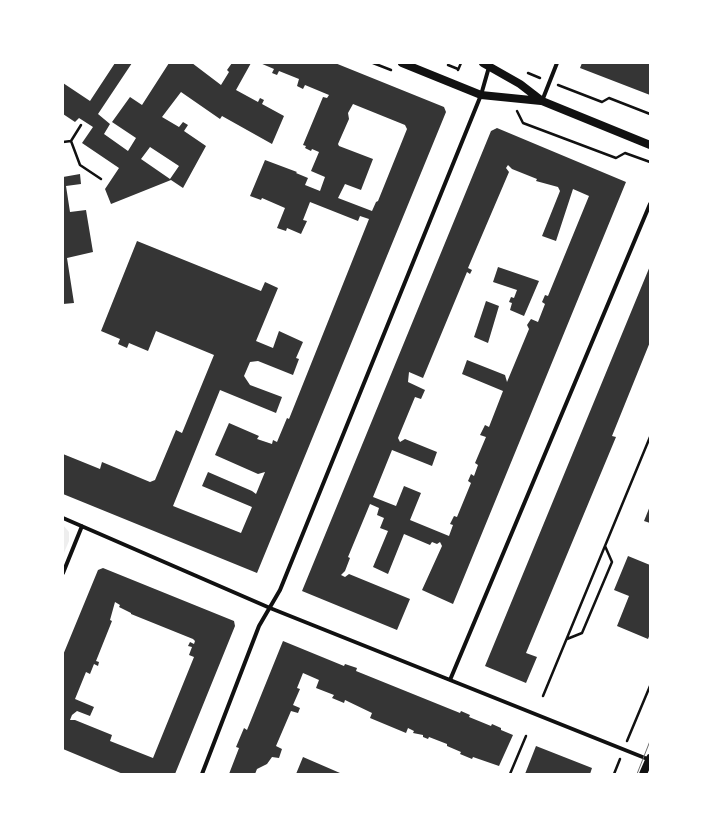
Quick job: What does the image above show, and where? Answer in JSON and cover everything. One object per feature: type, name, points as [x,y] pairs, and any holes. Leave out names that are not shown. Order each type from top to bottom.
[{"type":"main road","points":[[402,63],[481,95],[542,101]]},
{"type":"main road","points":[[486,65],[520,84],[542,101],[650,145]]},
{"type":"main road","points":[[643,774],[650,759]]},
{"type":"street","points":[[542,101],[557,63]]},
{"type":"street","points":[[202,774],[260,626],[280,590],[481,95],[486,65]]},
{"type":"street","points":[[450,680],[650,204]]},
{"type":"street","points":[[63,518],[270,608],[650,759]]},
{"type":"street","points":[[63,573],[82,526]]},
{"type":"path","points":[[448,65],[458,70],[461,63]]},
{"type":"path","points":[[574,91],[602,102],[609,98],[650,114]]},
{"type":"path","points":[[517,110],[523,123],[616,158],[625,153],[650,162]]},
{"type":"path","points":[[71,141],[81,125]]},
{"type":"path","points":[[63,142],[71,141]]},
{"type":"path","points":[[71,141],[80,165],[101,179]]},
{"type":"path","points":[[542,696],[650,437]]},
{"type":"path","points":[[566,639],[582,633],[612,562],[605,546]]},
{"type":"path","points":[[628,738],[650,686]]},
{"type":"path","points":[[510,774],[526,736]]},
{"type":"path","points":[[614,774],[617,766]]},
{"type":"shaded area","points":[[63,525],[69,532],[69,541],[63,555]]},
{"type":"building","points":[[115,63],[132,63],[98,114],[110,124],[104,134],[128,151],[136,138],[112,122],[130,97],[142,105],[169,63],[192,63],[221,85],[229,72],[227,70],[232,63],[251,63],[236,90],[258,102],[260,98],[264,100],[262,104],[284,116],[272,144],[222,116],[220,119],[181,92],[162,117],[179,127],[183,122],[188,125],[184,131],[206,146],[183,188],[171,180],[111,204],[105,189],[119,168],[82,143],[93,127],[79,118],[75,122],[63,114],[63,83],[90,101]],"holes":[[[150,147],[179,166],[170,179],[141,159]]]},
{"type":"building","points":[[260,63],[335,63],[444,107],[446,112],[257,573],[63,494],[63,454],[100,469],[102,462],[150,482],[155,480],[176,430],[182,433],[214,355],[156,331],[148,351],[129,343],[127,348],[118,344],[120,339],[101,331],[137,241],[261,291],[265,282],[278,288],[256,341],[273,348],[279,331],[303,342],[296,358],[299,359],[293,375],[258,361],[250,362],[244,376],[250,385],[282,397],[276,413],[220,390],[173,506],[241,533],[252,507],[202,486],[208,472],[256,494],[265,472],[258,474],[215,455],[229,423],[259,436],[257,439],[272,444],[273,440],[277,442],[287,418],[289,419],[369,219],[360,216],[358,221],[310,202],[303,220],[307,221],[301,234],[287,228],[286,231],[277,228],[285,208],[262,198],[261,200],[250,196],[265,160],[297,172],[296,173],[308,178],[305,185],[320,191],[325,177],[311,171],[319,152],[312,149],[311,151],[303,145],[323,97],[327,98],[329,95],[305,85],[303,89],[297,86],[299,79],[279,71],[277,75],[272,73],[274,69]],"holes":[[[353,104],[405,125],[407,129],[378,201],[376,202],[372,211],[338,198],[345,184],[361,190],[373,159],[339,146],[338,144],[349,119],[348,113]]]},
{"type":"building","points":[[582,63],[650,63],[650,95],[580,68]]},
{"type":"building","points":[[497,128],[626,182],[453,604],[422,590],[442,546],[440,542],[437,544],[432,542],[430,545],[404,534],[388,574],[373,567],[388,531],[380,528],[384,518],[377,515],[379,508],[370,504],[348,557],[350,558],[345,571],[341,575],[345,577],[349,574],[410,599],[397,630],[302,591],[491,131]],"holes":[[[508,165],[512,169],[537,179],[536,181],[558,187],[560,191],[542,236],[556,241],[573,189],[589,196],[548,296],[545,295],[542,302],[545,304],[538,322],[531,319],[527,325],[529,329],[507,382],[505,375],[467,360],[462,374],[503,391],[489,427],[485,425],[480,435],[486,437],[475,463],[478,465],[474,476],[471,474],[468,481],[471,483],[457,517],[454,516],[450,524],[453,525],[449,536],[410,520],[421,493],[404,486],[396,506],[373,497],[392,450],[432,466],[437,452],[405,439],[400,442],[398,438],[415,397],[421,399],[425,390],[408,382],[409,372],[423,378],[467,272],[470,274],[472,270],[468,268],[509,172],[506,168]]]},
{"type":"building","points":[[80,174],[81,184],[66,186],[70,212],[86,210],[93,252],[67,258],[74,303],[63,304],[63,177]]},
{"type":"building","points":[[650,266],[650,342],[612,436],[616,437],[526,653],[537,657],[526,683],[485,666]]},
{"type":"building","points":[[498,267],[539,281],[524,316],[510,310],[512,303],[509,302],[511,297],[514,298],[517,290],[493,282]]},
{"type":"building","points":[[486,301],[499,306],[488,343],[474,337]]},
{"type":"building","points":[[650,506],[650,523],[644,521]]},
{"type":"building","points":[[628,556],[650,565],[650,634],[648,639],[617,626],[629,596],[614,590]]},
{"type":"building","points":[[103,568],[234,621],[235,626],[175,774],[123,774],[63,749],[63,655],[98,570]],"holes":[[[115,602],[120,605],[119,607],[131,614],[195,641],[194,644],[190,642],[188,646],[192,647],[189,655],[194,657],[153,758],[110,741],[112,735],[75,720],[70,720],[72,715],[77,711],[90,716],[94,707],[75,699],[86,672],[90,674],[94,664],[98,666],[99,662],[96,661],[112,621],[110,620]]]},
{"type":"building","points":[[283,641],[344,666],[345,664],[357,668],[356,671],[460,713],[461,711],[470,715],[469,717],[491,726],[492,724],[501,728],[501,730],[513,735],[499,766],[473,757],[472,759],[460,754],[461,752],[447,746],[447,744],[413,733],[414,731],[408,728],[406,733],[370,718],[372,713],[345,700],[344,703],[332,698],[334,695],[316,688],[319,680],[303,673],[297,688],[300,689],[293,705],[300,708],[298,713],[291,711],[276,746],[282,749],[279,758],[272,757],[267,764],[257,769],[255,774],[229,774],[239,748],[236,747],[244,728],[247,730]]},
{"type":"building","points":[[536,746],[592,768],[590,774],[525,774]]},
{"type":"building","points":[[303,757],[340,773],[340,774],[296,774]]},
{"type":"tram line","points":[[637,774],[650,741]]}]
